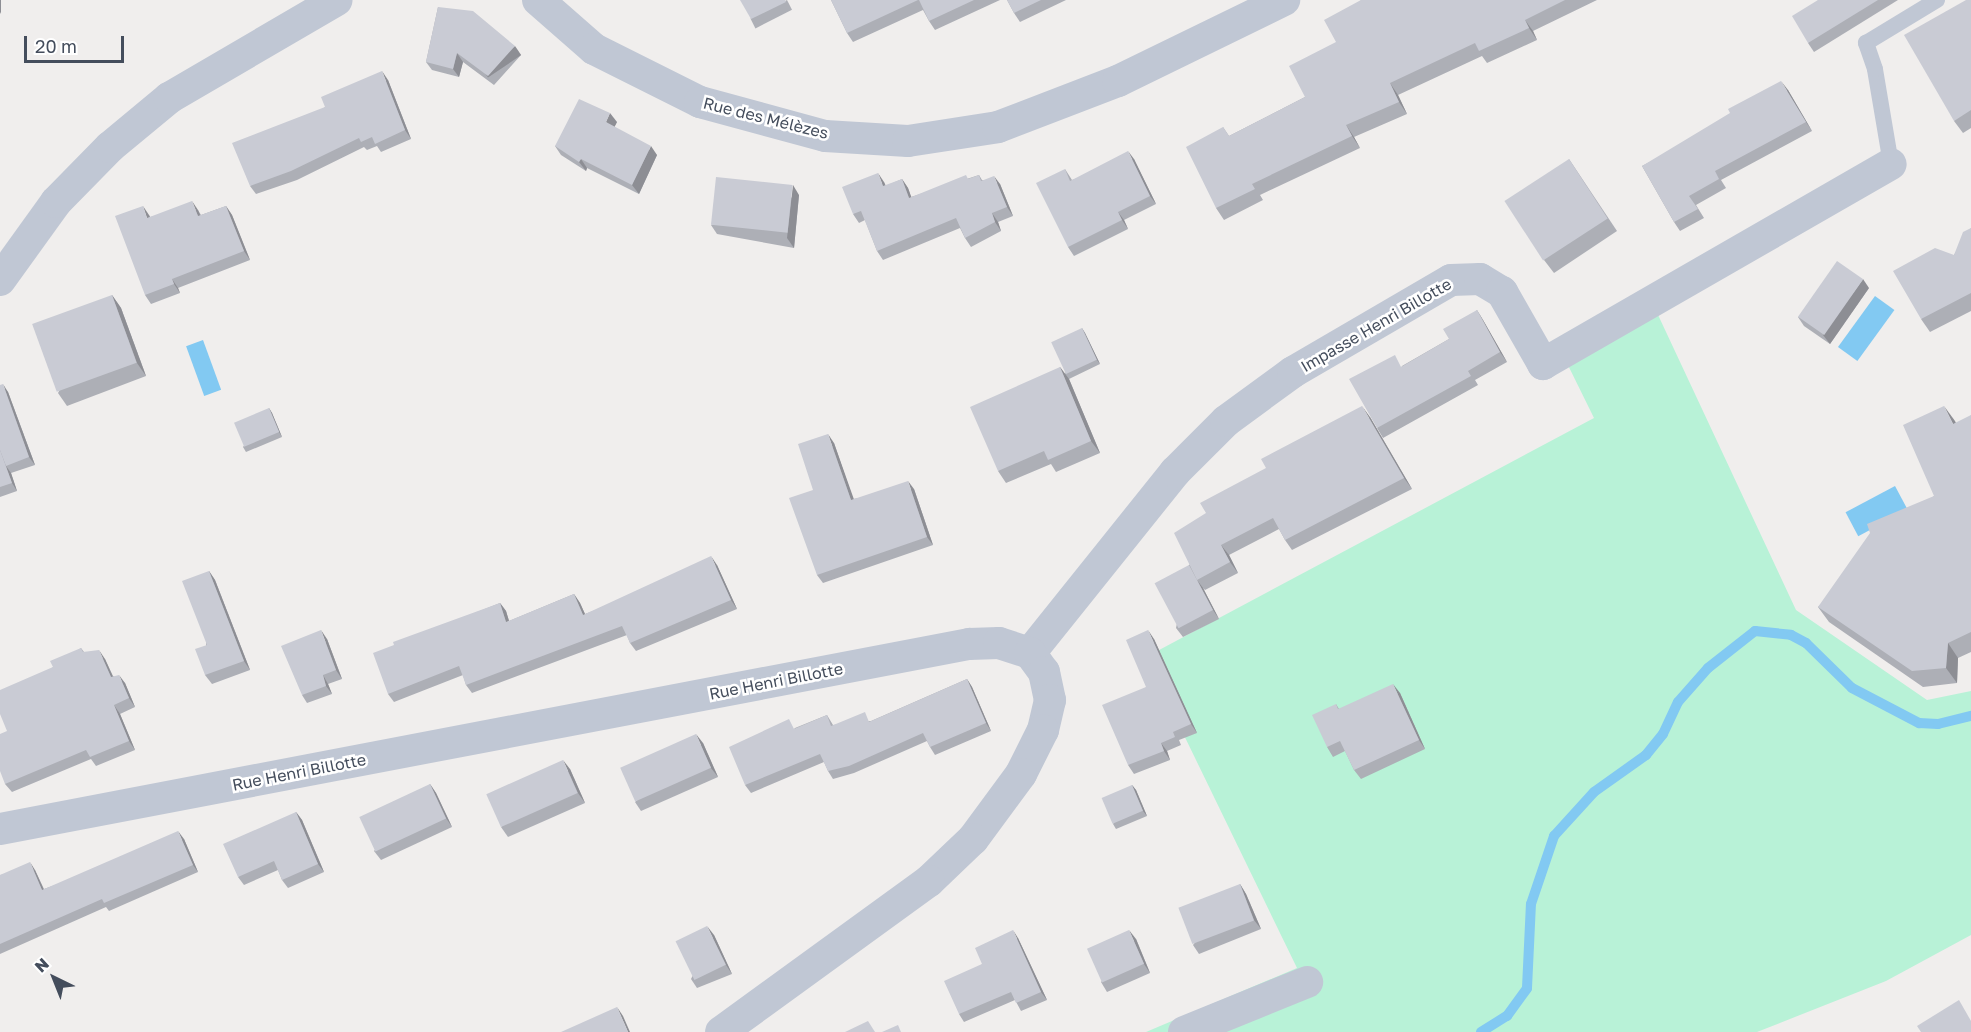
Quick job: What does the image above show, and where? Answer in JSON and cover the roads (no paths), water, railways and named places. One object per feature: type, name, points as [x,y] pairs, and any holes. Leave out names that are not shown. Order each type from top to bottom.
[{"type":"street","points":[[0,280],[56,202],[110,147],[169,98],[337,0]]},
{"type":"street","name":"Rue des Mélèzes","points":[[538,0],[594,50],[700,102],[825,136],[908,141],[998,127],[1118,81],[1284,0]]},
{"type":"street","name":"Impasse Henri Billotte","points":[[1030,653],[1175,472],[1226,421],[1293,372],[1451,280],[1480,279],[1502,292],[1544,364],[1891,164]]},
{"type":"street","name":"Rue Henri Billotte","points":[[0,829],[969,644],[999,643],[1030,653]]},
{"type":"street","points":[[721,1032],[929,881],[973,839],[1021,774],[1043,730],[1050,700],[1044,672],[1030,653]]},
{"type":"street","points":[[1184,1032],[1307,982]]},
{"type":"lane","points":[[1891,164],[1875,69],[1866,43],[1937,0]]},
{"type":"water","points":[[1875,296],[1894,310],[1857,361],[1838,347]]},
{"type":"water","points":[[203,340],[221,390],[204,396],[186,346]]},
{"type":"water","points":[[1895,486],[1908,510],[1858,536],[1846,512]]},
{"type":"waterway","points":[[1481,1032],[1507,1016],[1527,988],[1531,904],[1554,836],[1594,792],[1646,755],[1663,734],[1678,702],[1708,668],[1755,631],[1791,635],[1806,643],[1852,688],[1919,723],[1938,724],[1971,716]]}]
